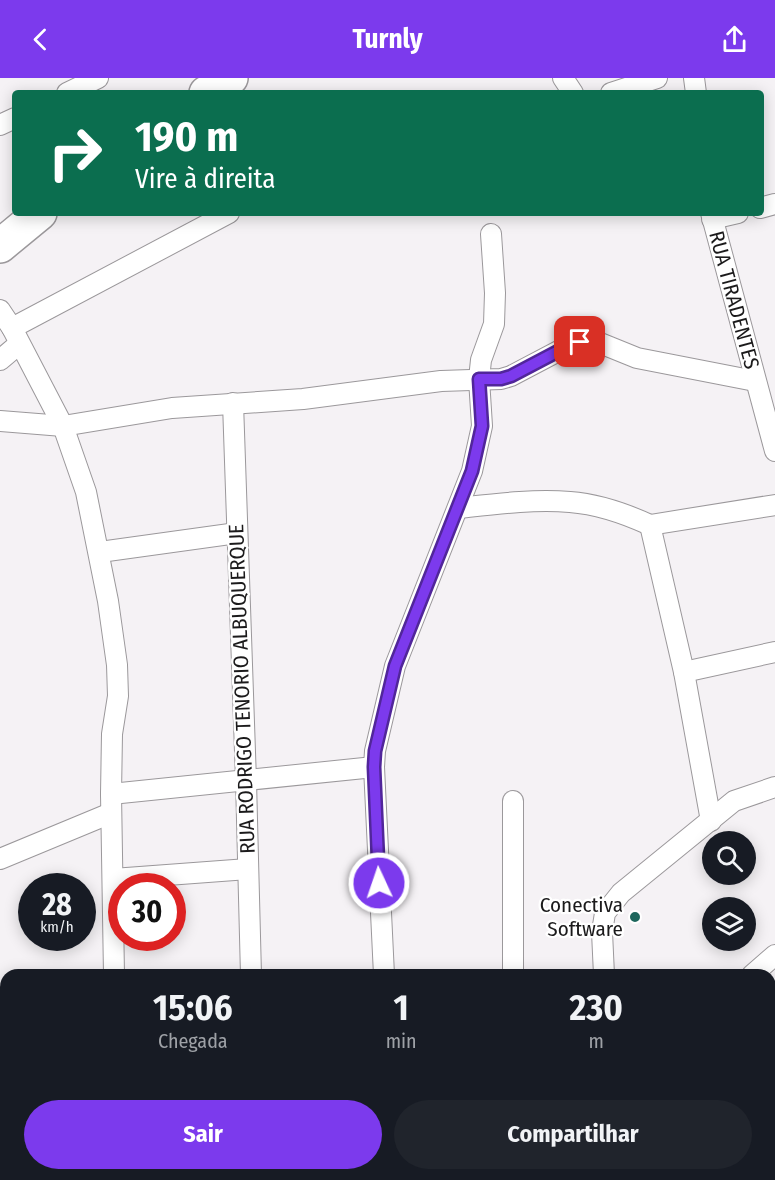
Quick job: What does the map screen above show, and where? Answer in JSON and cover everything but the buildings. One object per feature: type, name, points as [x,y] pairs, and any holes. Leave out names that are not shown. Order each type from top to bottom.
[{"type":"highway","points":[[211,90],[231,78]]},
{"type":"highway","points":[[0,246],[36,216]]},
{"type":"street","points":[[73,90],[96,78]]},
{"type":"street","points":[[621,90],[657,78]]},
{"type":"street","points":[[0,360],[16,336],[224,216]]},
{"type":"street","name":"RUA TIRADENTES","points":[[710,216],[742,322],[755,381],[775,451]]},
{"type":"street","points":[[384,969],[375,751],[395,666],[472,471],[482,426],[479,379],[481,360],[494,324],[495,293],[491,234]]},
{"type":"street","points":[[0,310],[63,426],[86,492],[100,552],[117,665],[118,696],[112,734],[113,873]]},
{"type":"street","points":[[0,421],[63,426],[172,408],[303,399],[441,381],[501,379],[580,342],[600,343],[637,358],[755,381]]},
{"type":"street","name":"RUA RODRIGO TENORIO ALBUQUERQUE","points":[[233,403],[251,969]]},
{"type":"street","points":[[458,508],[508,503],[568,502],[615,512],[650,525],[775,505]]},
{"type":"street","points":[[650,525],[684,672],[711,821]]},
{"type":"street","points":[[100,552],[237,533]]},
{"type":"street","points":[[684,672],[775,652]]},
{"type":"street","points":[[0,859],[111,804],[246,782],[374,767]]},
{"type":"street","points":[[604,969],[602,933],[605,913],[621,893],[734,801],[772,788]]},
{"type":"street","points":[[513,801],[513,969]]},
{"type":"street","points":[[186,874],[248,869]]},
{"type":"street","points":[[114,951],[114,969]]},
{"type":"street","points":[[759,969],[775,955]]},
{"type":"place","name":"Conectiva Software","points":[[635,917]]},
{"type":"route","points":[[379,883],[375,751],[395,666],[472,471],[482,426],[479,379],[501,379],[511,376],[580,342]]}]
